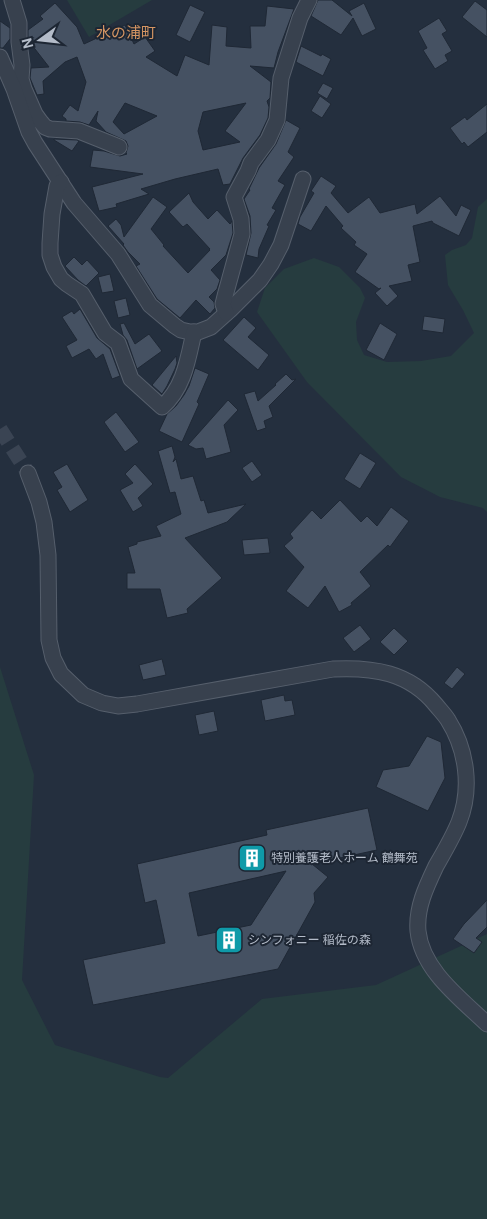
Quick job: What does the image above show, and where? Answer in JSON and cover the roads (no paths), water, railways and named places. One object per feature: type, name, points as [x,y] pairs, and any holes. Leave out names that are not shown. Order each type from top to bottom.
[{"type":"street","points":[[12,0],[19,23],[21,79],[35,114],[44,127],[50,130],[78,131],[119,147]]},
{"type":"street","points":[[226,313],[223,304],[242,234],[241,220],[234,197],[251,163],[268,140],[275,126],[281,78],[300,18],[309,0]]},
{"type":"street","points":[[0,57],[32,137],[74,203],[118,254],[150,304],[181,330],[194,332],[211,327],[260,280],[272,264],[281,245],[303,179]]},
{"type":"street","points":[[61,182],[57,186],[52,214],[50,255],[54,267],[67,284],[82,294],[106,333],[118,343],[132,379],[162,407],[170,400],[176,390],[188,363],[194,332]]},
{"type":"street","points":[[28,473],[44,522],[48,555],[49,640],[53,658],[61,674],[83,696],[102,703],[118,706],[333,669],[352,668],[381,672],[408,681],[431,699],[447,718],[462,752],[466,778],[466,796],[458,824],[430,880],[418,911],[418,930],[426,958],[435,973],[487,1024]]},
{"type":"tunnel","points":[[0,429],[28,473]]},
{"type":"place","name":"特別養護老人ホーム 鶴舞苑","points":[[252,858]]},
{"type":"place","name":"シンフォニー 稲佐の森","points":[[229,940]]},
{"type":"district","name":"水の浦町","points":[[126,33]]}]
